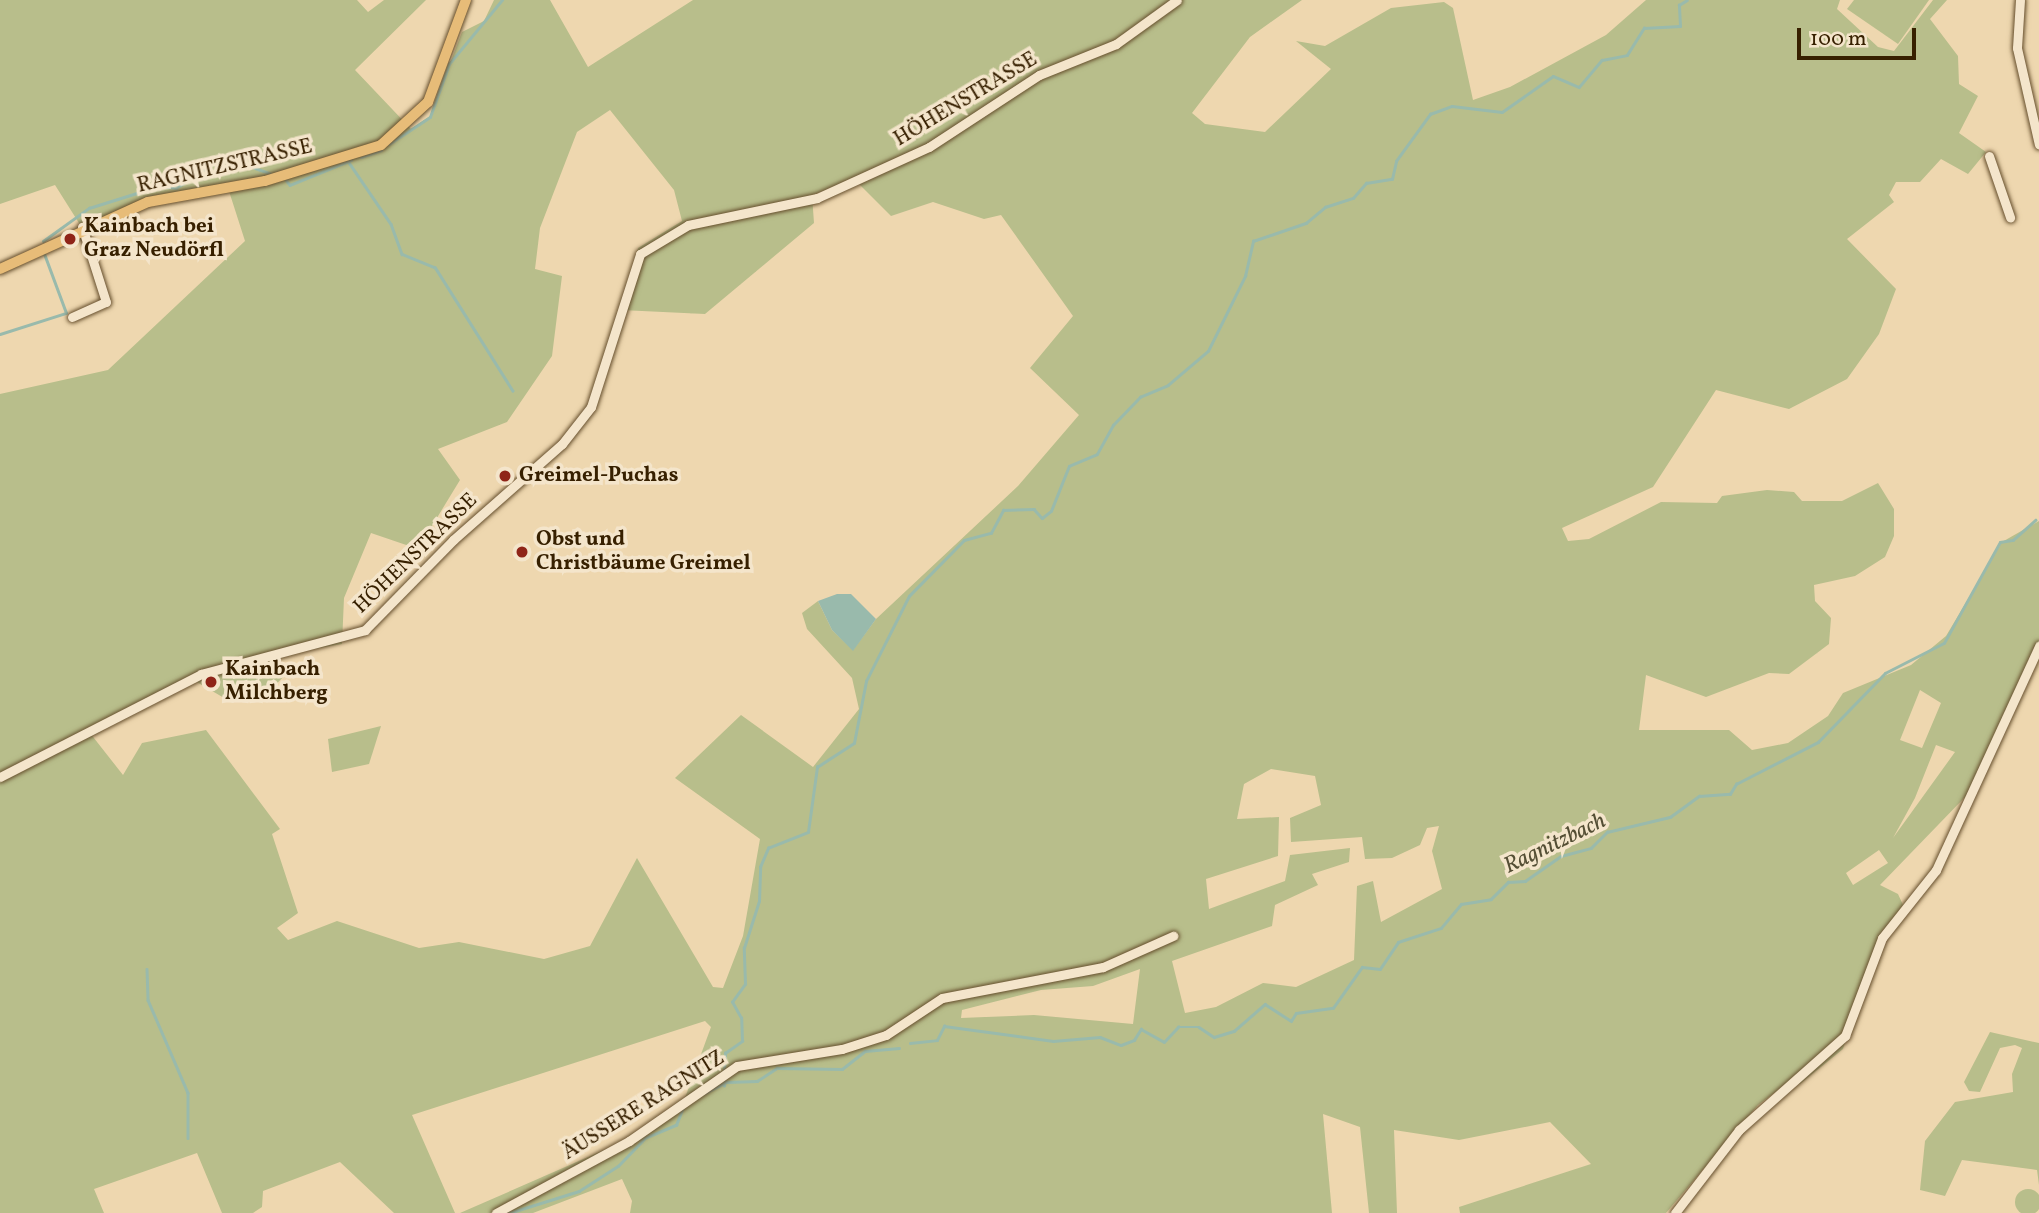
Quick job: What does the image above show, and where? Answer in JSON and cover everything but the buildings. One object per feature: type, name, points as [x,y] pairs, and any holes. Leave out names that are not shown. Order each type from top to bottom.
[{"type":"main road","name":"RAGNITZSTRASSE","points":[[0,269],[82,227],[148,202],[265,181],[381,145],[428,102],[466,0]]},
{"type":"street","name":"HÖHENSTRASSE","points":[[0,777],[208,671],[365,630],[453,540],[562,444],[591,407],[640,254],[688,225],[817,198],[929,147],[1039,75],[1116,44],[1177,0]]},
{"type":"street","points":[[2020,0],[2019,59],[2039,145]]},
{"type":"street","points":[[1989,156],[2010,217]]},
{"type":"street","points":[[72,317],[106,302],[82,227]]},
{"type":"street","points":[[1675,1213],[1739,1130],[1845,1036],[1882,938],[1936,870],[2039,646]]},
{"type":"street","name":"ÄUSSERE RAGNITZ","points":[[496,1213],[629,1141],[724,1074],[842,1049],[886,1035],[943,998],[1103,967],[1172,936]]},
{"type":"green space","points":[[0,0],[357,0],[368,12],[384,0],[426,0],[355,70],[411,129],[430,116],[462,32],[484,21],[494,0],[550,0],[588,67],[693,0],[1302,0],[1250,37],[1192,113],[1205,124],[1265,132],[1331,69],[1296,41],[1325,46],[1391,8],[1444,2],[1453,8],[1473,100],[1510,87],[1606,35],[1646,0],[1840,0],[1837,9],[1878,47],[1894,51],[1933,0],[1947,0],[1930,19],[1958,56],[1959,84],[1978,96],[1959,133],[1986,152],[1968,174],[1941,159],[1920,182],[1896,182],[1889,195],[1894,202],[1847,239],[1896,289],[1879,334],[1847,379],[1789,409],[1716,390],[1653,487],[1562,528],[1568,541],[1589,539],[1661,502],[1717,503],[1722,496],[1767,490],[1794,492],[1802,501],[1842,501],[1878,483],[1894,509],[1894,536],[1885,557],[1855,576],[1814,585],[1815,601],[1831,618],[1829,644],[1789,674],[1769,673],[1706,697],[1646,675],[1639,730],[1729,730],[1752,750],[1788,743],[1828,716],[1843,693],[1911,665],[1946,636],[2002,542],[2039,521],[2039,646],[1967,795],[1880,885],[1898,894],[1903,905],[1878,937],[1843,1049],[1800,1084],[1790,1081],[1758,1105],[1666,1213],[1460,1213],[1459,1207],[1591,1164],[1550,1122],[1459,1140],[1394,1130],[1397,1213],[1369,1213],[1360,1127],[1323,1114],[1332,1213],[630,1213],[632,1201],[622,1179],[533,1213],[460,1213],[620,1143],[682,1106],[711,1027],[705,1021],[412,1115],[455,1213],[394,1213],[340,1162],[263,1191],[262,1207],[253,1213],[222,1213],[197,1153],[94,1189],[104,1213],[0,1213],[0,394],[108,370],[245,241],[228,188],[141,208],[84,231],[55,185],[0,204]],"holes":[[[610,110],[674,190],[682,221],[638,248],[621,310],[705,314],[814,223],[812,195],[855,180],[891,216],[933,202],[984,219],[1001,215],[1073,316],[1030,368],[1079,415],[1018,486],[876,619],[853,650],[832,630],[818,601],[802,613],[807,629],[852,678],[859,709],[813,767],[741,715],[675,778],[760,839],[743,936],[723,988],[713,987],[637,858],[590,946],[544,959],[459,942],[419,948],[337,921],[288,940],[277,928],[298,913],[272,834],[280,829],[206,730],[142,743],[123,775],[90,733],[195,681],[231,702],[269,692],[284,676],[278,655],[342,644],[344,598],[371,533],[418,549],[460,480],[438,449],[507,422],[552,356],[562,276],[535,269],[540,228],[577,132]],[[1920,690],[1941,703],[1922,748],[1900,740]],[[1936,745],[1955,752],[1893,838],[1915,798]],[[1271,769],[1315,776],[1321,805],[1290,818],[1291,842],[1362,837],[1365,859],[1392,858],[1420,845],[1427,828],[1439,826],[1432,851],[1442,889],[1381,922],[1373,881],[1357,886],[1354,960],[1296,987],[1263,983],[1216,1007],[1185,1013],[1172,961],[1272,926],[1275,905],[1318,885],[1312,874],[1349,862],[1350,848],[1290,855],[1285,881],[1209,909],[1206,879],[1278,856],[1279,817],[1237,819],[1244,784]],[[1879,850],[1888,863],[1853,885],[1846,873]],[[1140,969],[1133,1024],[1034,1015],[961,1018],[962,1010],[1041,990],[1093,986]]]},
{"type":"green space","points":[[1854,0],[1929,0],[1898,44],[1847,9]]},
{"type":"green space","points":[[381,726],[369,764],[332,772],[328,739]]},
{"type":"green space","points":[[1990,1032],[2039,1043],[2039,1185],[2037,1170],[1962,1160],[1945,1196],[1920,1190],[1925,1141],[1955,1102],[2013,1092],[2012,1074],[2022,1048],[2015,1045],[2000,1048],[1980,1092],[1969,1091],[1964,1082]]},
{"type":"green space","points":[[2028,1189],[2037,1193],[2041,1202],[2037,1211],[2028,1215],[2019,1211],[2015,1202],[2019,1193]]},
{"type":"shaded area","points":[[837,594],[851,594],[876,619],[853,651],[832,630],[818,601]]},
{"type":"waterway","points":[[389,144],[430,117],[449,64],[502,0]]},
{"type":"waterway","points":[[724,1072],[725,1053],[742,1041],[741,1018],[732,1002],[745,984],[744,948],[759,901],[760,867],[768,848],[808,832],[817,767],[854,743],[866,681],[909,596],[964,540],[991,533],[1003,510],[1034,509],[1042,518],[1051,511],[1069,466],[1097,454],[1113,425],[1140,397],[1168,385],[1208,351],[1245,276],[1253,241],[1306,223],[1325,207],[1353,198],[1366,183],[1392,179],[1396,161],[1430,114],[1452,106],[1502,112],[1553,76],[1579,87],[1602,60],[1627,55],[1644,28],[1680,26],[1679,5],[1687,0]]},
{"type":"waterway","points":[[361,157],[381,150]]},
{"type":"waterway","points":[[43,241],[89,208],[159,186],[176,188],[224,157],[272,174]]},
{"type":"waterway","points":[[286,180],[290,185],[351,160]]},
{"type":"waterway","points":[[348,161],[391,224],[402,254],[435,267],[513,391]]},
{"type":"waterway","points":[[0,334],[66,313],[44,254]]},
{"type":"waterway","name":"Ragnitzbach","points":[[910,1043],[937,1040],[944,1026],[1053,1041],[1100,1037],[1121,1045],[1134,1040],[1141,1029],[1164,1042],[1178,1027],[1199,1027],[1214,1037],[1234,1031],[1265,1004],[1291,1021],[1296,1013],[1333,1008],[1362,967],[1380,969],[1398,942],[1441,928],[1461,904],[1491,899],[1508,882],[1525,881],[1561,856],[1591,848],[1607,832],[1670,817],[1699,796],[1730,794],[1736,784],[1818,742],[1885,673],[1944,643],[2000,542],[2013,540],[2035,520]]},
{"type":"waterway","points":[[147,969],[148,1000],[188,1093],[188,1138]]},
{"type":"waterway","name":"Ragnitzbach","points":[[703,1094],[727,1082],[757,1081],[777,1068],[842,1069],[865,1051],[899,1048]]},
{"type":"waterway","name":"Ragnitzbach","points":[[724,1078],[724,1086]]},
{"type":"waterway","name":"Ragnitzbach","points":[[509,1213],[579,1191],[618,1166],[645,1138],[676,1125],[683,1108]]},
{"type":"place","name":"Kainbach bei Graz Neudörfl","points":[[70,239]]},
{"type":"place","name":"Greimel-Puchas","points":[[505,476]]},
{"type":"place","name":"Obst und Christbäume Greimel","points":[[522,552]]},
{"type":"place","name":"Kainbach Milchberg","points":[[211,682]]}]
